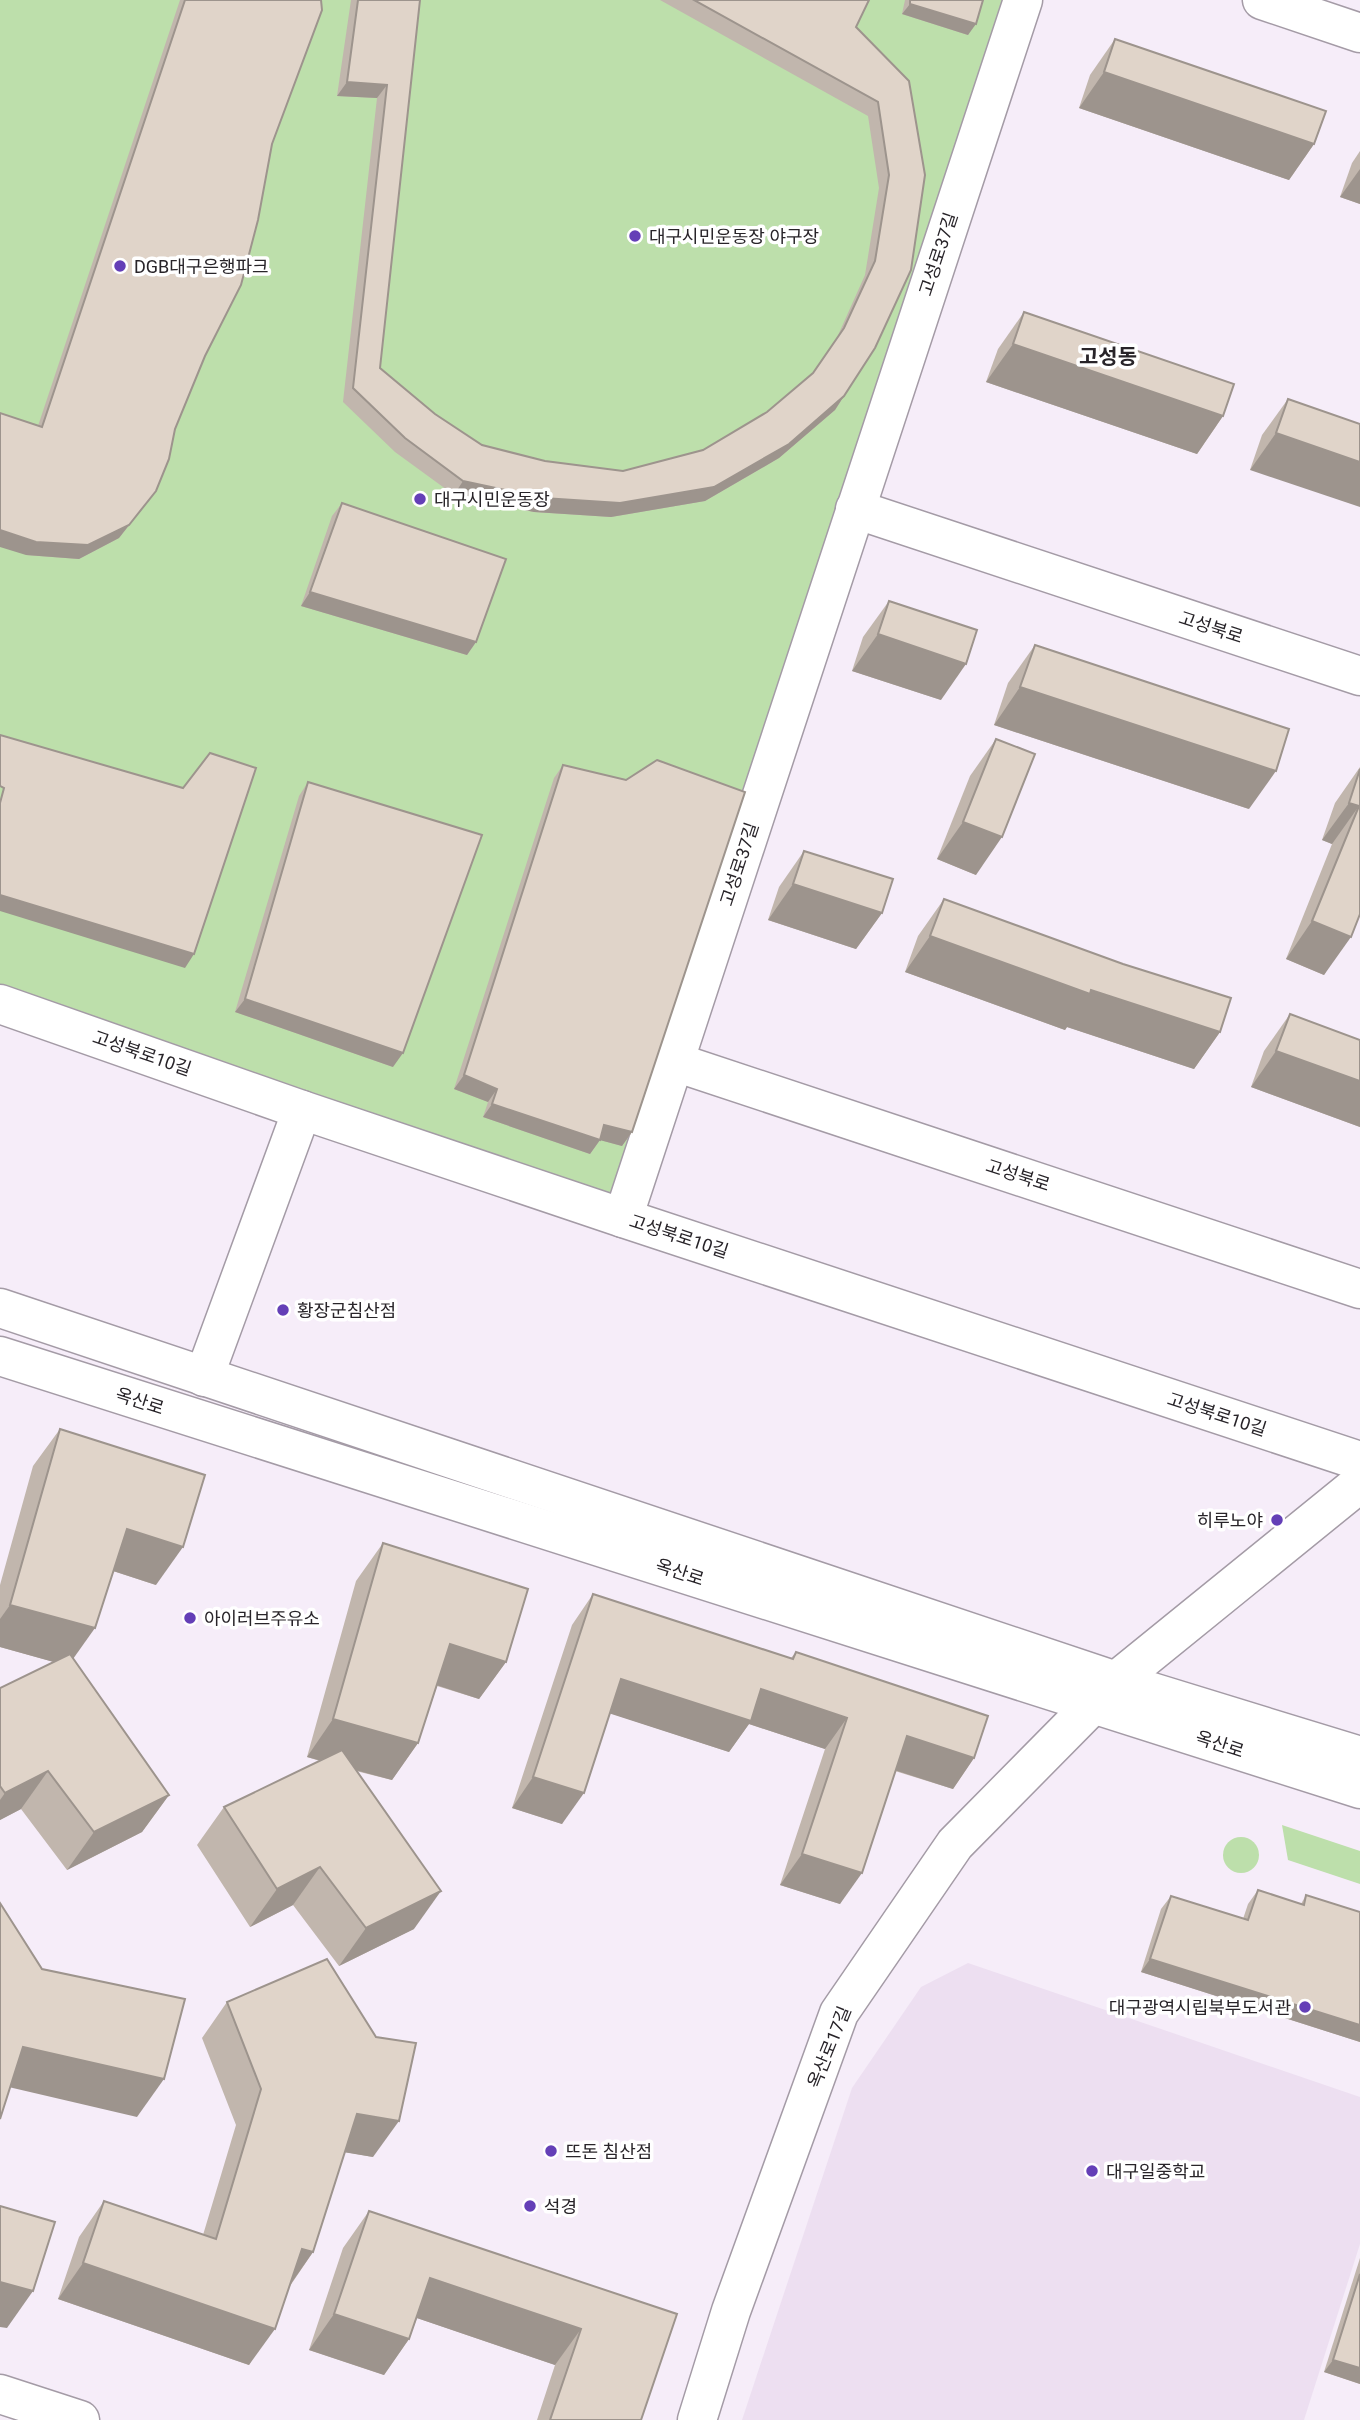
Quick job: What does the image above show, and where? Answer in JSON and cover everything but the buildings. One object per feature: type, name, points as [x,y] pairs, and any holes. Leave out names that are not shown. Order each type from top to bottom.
[{"type":"street","name":"고성로37길","points":[[623,1218],[1023,0]]},
{"type":"street","points":[[1262,0],[1360,33]]},
{"type":"street","name":"고성북로","points":[[855,509],[1360,676]]},
{"type":"street","name":"고성북로10길","points":[[0,1004],[302,1110],[623,1218],[1360,1461]]},
{"type":"street","name":"고성북로","points":[[675,1062],[1360,1289]]},
{"type":"street","points":[[204,1377],[302,1110]]},
{"type":"street","name":"옥산로","points":[[0,1308],[1105,1692],[1360,1789]]},
{"type":"street","name":"옥산로","points":[[0,1356],[1105,1692],[1360,1756]]},
{"type":"street","points":[[1105,1692],[1360,1483]]},
{"type":"street","name":"옥산로17길","points":[[697,2420],[732,2311],[839,2013],[955,1844],[1105,1692]]},
{"type":"street","points":[[0,2394],[80,2420]]},
{"type":"shaded area","name":"대구일중학교","points":[[968,1963],[1360,2097],[1360,2244],[1304,2420],[742,2420],[852,2088],[921,1987]]},
{"type":"green space","name":"대구시민운동장","points":[[0,0],[1003,0],[613,1194],[382,1126],[0,997]]},
{"type":"green space","points":[[1282,1825],[1360,1851],[1360,1884],[1288,1860]]},
{"type":"green space","points":[[1241,1837],[1254,1842],[1259,1855],[1254,1868],[1241,1873],[1228,1868],[1223,1855],[1228,1842]]},
{"type":"place","name":"대구시민운동장 야구장","points":[[635,236]]},
{"type":"place","name":"DGB대구은행파크","points":[[120,266]]},
{"type":"place","name":"대구시민운동장","points":[[420,499]]},
{"type":"place","name":"황장군침산점","points":[[283,1310]]},
{"type":"place","name":"히루노야","points":[[1277,1520]]},
{"type":"place","name":"아이러브주유소","points":[[190,1618]]},
{"type":"place","name":"대구광역시립북부도서관","points":[[1305,2007]]},
{"type":"place","name":"뜨돈 침산점","points":[[551,2151]]},
{"type":"place","name":"대구일중학교","points":[[1092,2171]]},
{"type":"place","name":"석경","points":[[530,2206]]},
{"type":"district","name":"고성동","points":[[1108,357]]}]
